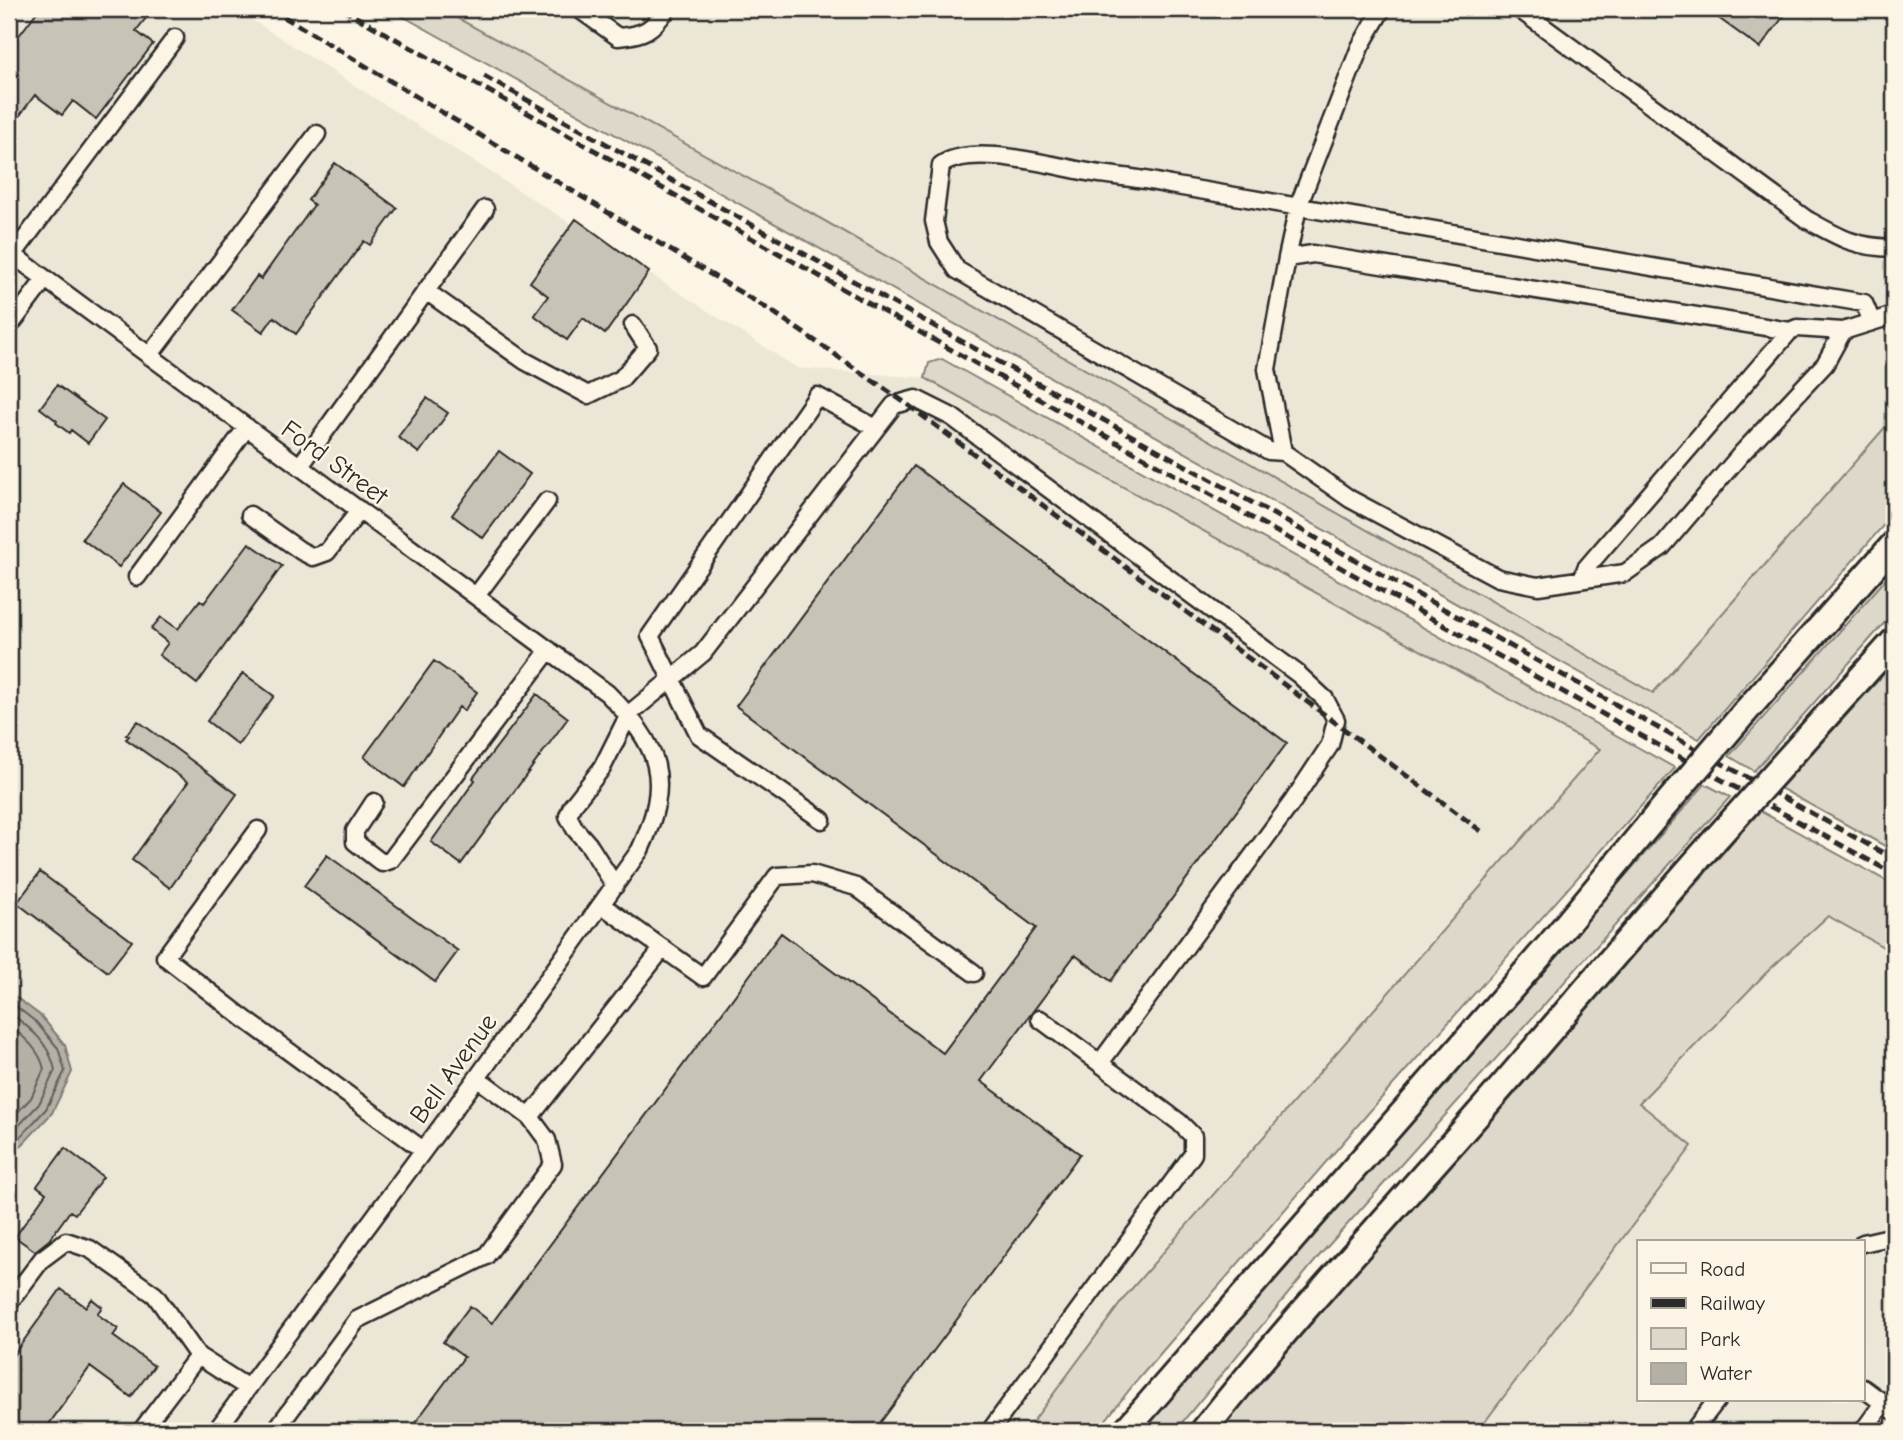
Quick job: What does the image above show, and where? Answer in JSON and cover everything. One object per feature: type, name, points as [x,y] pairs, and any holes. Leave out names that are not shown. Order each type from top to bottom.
[{"type":"highway","points":[[1125,1431],[1542,954],[1745,712],[1894,544]]},
{"type":"highway","points":[[1203,1431],[1244,1380],[1493,1097],[1623,943],[1894,641]]},
{"type":"street","points":[[579,9],[618,37],[638,35],[654,26],[667,9]]},
{"type":"street","points":[[1283,452],[1267,369],[1298,207],[1360,47],[1382,9]]},
{"type":"street","points":[[1519,9],[1806,219],[1845,241],[1894,248]]},
{"type":"street","points":[[11,254],[175,38]]},
{"type":"street","points":[[149,356],[317,134]]},
{"type":"street","points":[[1843,331],[1825,364],[1742,453],[1662,547],[1625,573],[1538,586],[1498,578],[1350,499],[1283,452],[1269,451],[957,270],[939,242],[934,221],[941,165],[951,158],[979,155],[1012,158],[1100,174],[1137,177],[1170,185],[1864,303],[1871,322]]},
{"type":"street","points":[[300,466],[485,209]]},
{"type":"street","name":"Ford Street","points":[[11,254],[607,693],[629,714]]},
{"type":"street","points":[[1287,258],[1313,254],[1790,331]]},
{"type":"street","points":[[9,327],[45,279]]},
{"type":"street","points":[[426,291],[525,361],[588,395],[621,379],[648,348],[633,326]]},
{"type":"street","points":[[1582,579],[1586,568],[1790,331],[1797,328],[1843,331],[1894,315]]},
{"type":"street","points":[[822,820],[699,736],[650,636],[817,396],[876,428]]},
{"type":"street","points":[[615,886],[568,816],[572,806],[601,768],[629,714],[703,653],[894,405],[916,399],[952,417],[1298,674],[1325,699],[1336,720],[1330,745],[1293,801],[1100,1063]]},
{"type":"street","points":[[137,577],[247,427]]},
{"type":"street","points":[[476,596],[547,501]]},
{"type":"street","points":[[250,515],[313,557],[327,552],[360,510]]},
{"type":"street","points":[[374,802],[355,831],[355,842],[382,863],[391,860],[549,650]]},
{"type":"street","name":"Bell Avenue","points":[[216,1431],[477,1078],[640,849],[652,823],[658,796],[658,774],[645,735],[629,714]]},
{"type":"street","points":[[258,830],[165,957],[242,1017],[424,1150]]},
{"type":"street","points":[[602,905],[703,976],[777,876],[812,874],[856,887],[974,973]]},
{"type":"street","points":[[530,1117],[663,948]]},
{"type":"street","points":[[990,1431],[1193,1154],[1193,1136],[1180,1122],[1040,1019]]},
{"type":"street","points":[[275,1431],[357,1320],[486,1256],[553,1164],[547,1140],[530,1117],[477,1078]]},
{"type":"street","points":[[1864,1243],[1894,1236]]},
{"type":"street","points":[[9,1303],[42,1259],[66,1241],[90,1249],[155,1294],[198,1356],[248,1388]]},
{"type":"street","points":[[141,1431],[198,1356]]},
{"type":"street","points":[[1863,1431],[1889,1407],[1864,1389]]},
{"type":"street","points":[[1693,1431],[1715,1402]]},
{"type":"shaded area","points":[[9,9],[235,9],[797,368],[925,378],[1600,748],[1129,1293],[1026,1431],[9,1431]]},
{"type":"shaded area","points":[[441,9],[1894,9],[1894,417],[1653,693],[809,212]]},
{"type":"shaded area","points":[[1818,894],[1894,936],[1894,1431],[1478,1431],[1692,1147],[1638,1103],[1767,972]]},
{"type":"green space","points":[[390,9],[441,9],[809,212],[1653,693],[1894,417],[1894,513],[1699,739]]},
{"type":"green space","points":[[942,359],[1675,768],[1377,1103],[1134,1384],[1097,1431],[1026,1431],[1128,1293],[1600,749],[925,378],[929,363]]},
{"type":"green space","points":[[1894,570],[1894,612],[1754,771],[1729,756]]},
{"type":"green space","points":[[1894,663],[1894,851],[1780,788]]},
{"type":"green space","points":[[1705,784],[1730,797],[1320,1255],[1175,1431],[1142,1431]]},
{"type":"green space","points":[[1760,811],[1894,885],[1894,953],[1828,916],[1767,972],[1639,1103],[1692,1146],[1478,1431],[1218,1431],[1463,1148]]},
{"type":"water","points":[[9,992],[41,1016],[65,1045],[72,1072],[52,1113],[9,1159]]},
{"type":"building","points":[[39,9],[153,9],[136,31],[153,44],[96,119],[73,101],[62,115],[35,95],[9,130],[9,49]]},
{"type":"building","points":[[1706,9],[1789,9],[1760,48]]},
{"type":"building","points":[[335,163],[397,208],[370,245],[364,241],[296,334],[274,317],[263,332],[232,310],[257,276],[261,279],[314,205],[308,200]]},
{"type":"building","points":[[576,219],[649,272],[605,334],[583,318],[567,340],[534,315],[548,296],[530,282]]},
{"type":"building","points":[[57,385],[105,420],[88,443],[71,430],[69,433],[40,408]]},
{"type":"building","points":[[427,398],[448,413],[419,453],[398,437]]},
{"type":"building","points":[[499,451],[530,474],[483,538],[452,515]]},
{"type":"building","points":[[914,466],[1287,743],[1111,981],[1075,955],[981,1081],[1080,1154],[874,1431],[409,1431],[464,1357],[443,1342],[470,1306],[492,1323],[781,933],[943,1053],[1036,928],[736,706]]},
{"type":"building","points":[[124,484],[161,512],[119,567],[82,539]]},
{"type":"building","points":[[249,543],[282,566],[197,684],[159,655],[168,643],[151,629],[161,617],[178,629],[200,600],[204,603]]},
{"type":"building","points":[[434,661],[477,692],[464,711],[459,707],[404,787],[364,757]]},
{"type":"building","points":[[243,673],[274,696],[238,745],[207,721]]},
{"type":"building","points":[[537,694],[568,718],[461,864],[431,842],[475,780],[473,778]]},
{"type":"building","points":[[138,721],[237,794],[170,888],[132,860],[188,782],[126,739],[129,736],[126,735]]},
{"type":"building","points":[[327,855],[458,951],[435,982],[304,886]]},
{"type":"building","points":[[40,872],[132,941],[108,972],[17,903]]},
{"type":"building","points":[[65,1148],[103,1177],[75,1214],[70,1211],[49,1240],[35,1251],[15,1237],[46,1193],[37,1186]]},
{"type":"building","points":[[61,1289],[86,1307],[92,1299],[102,1307],[97,1314],[118,1329],[113,1336],[154,1366],[131,1397],[90,1367],[44,1431],[9,1431],[9,1361]]},
{"type":"railway","points":[[271,9],[773,312],[904,402],[1481,831]]},
{"type":"railway","points":[[342,9],[1667,750],[1894,874]]},
{"type":"railway","points":[[484,76],[1894,859]]}]
